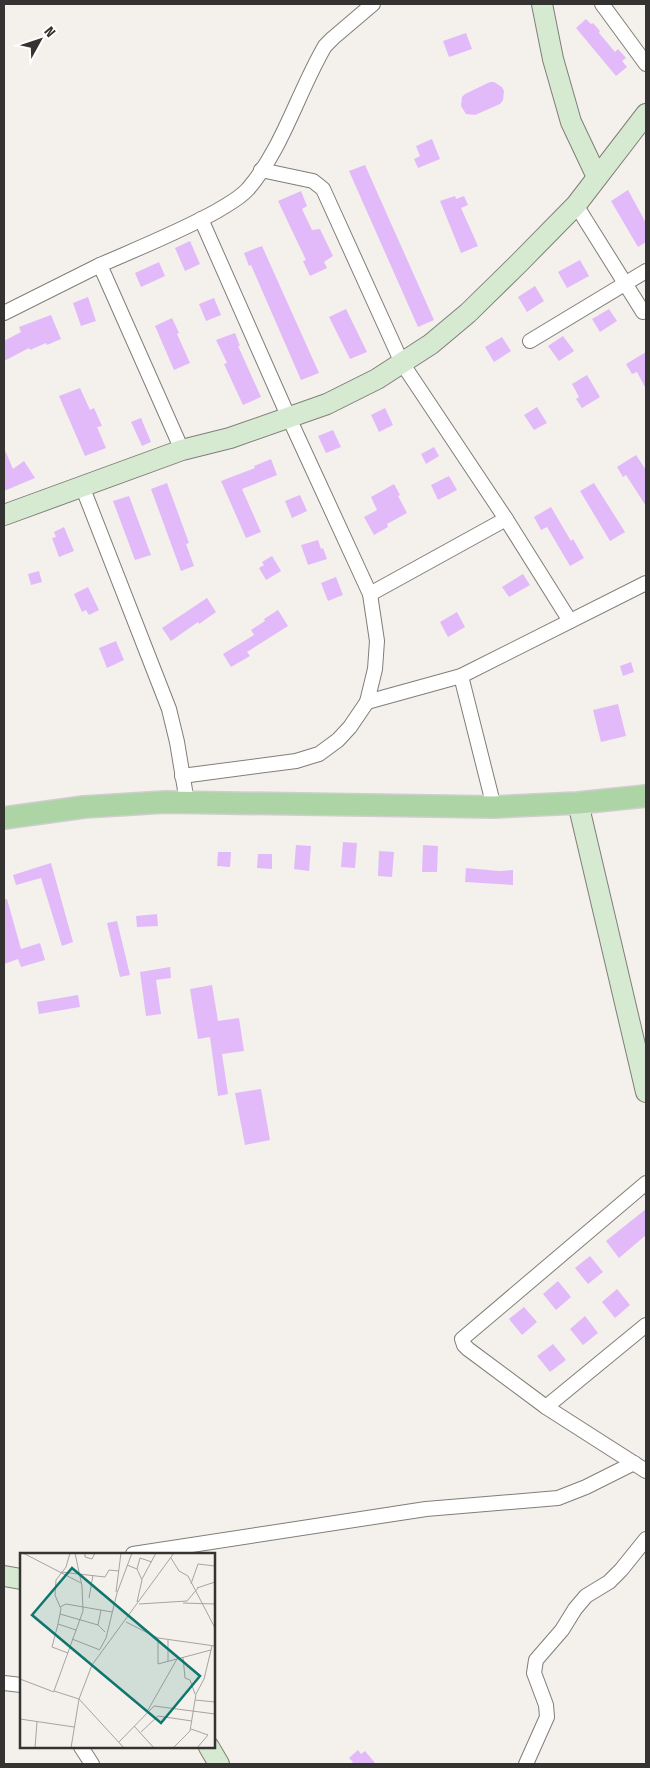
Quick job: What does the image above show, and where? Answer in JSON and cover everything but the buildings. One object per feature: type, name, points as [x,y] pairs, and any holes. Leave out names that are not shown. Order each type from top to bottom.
[{"type":"main road","points":[[4,818],[84,807],[187,802],[494,807],[578,803],[646,796]]},
{"type":"street","points":[[4,313],[100,265],[201,219],[238,198],[247,190],[261,170],[283,132],[325,46],[374,4]]},
{"type":"street","points":[[542,4],[553,59],[571,122],[597,177]]},
{"type":"street","points":[[602,4],[646,64]]},
{"type":"street","points":[[4,515],[182,450],[230,438],[289,418],[327,404],[377,379],[431,344],[468,313],[576,205],[646,114]]},
{"type":"street","points":[[261,170],[313,181],[323,189],[402,363],[506,519],[570,621]]},
{"type":"street","points":[[576,205],[643,312]]},
{"type":"street","points":[[182,776],[296,761],[319,754],[338,740],[350,727],[367,702],[376,669],[377,641],[370,594],[289,418],[201,219]]},
{"type":"street","points":[[100,265],[182,450]]},
{"type":"street","points":[[530,341],[646,270]]},
{"type":"street","points":[[82,486],[169,709],[177,742],[187,802]]},
{"type":"street","points":[[370,594],[506,519]]},
{"type":"street","points":[[367,702],[460,676],[646,583]]},
{"type":"street","points":[[460,676],[494,807]]},
{"type":"street","points":[[578,803],[646,1092]]},
{"type":"street","points":[[646,1184],[462,1339],[468,1349],[546,1406],[646,1471]]},
{"type":"street","points":[[546,1406],[646,1326]]},
{"type":"street","points":[[140,1553],[426,1509],[558,1498],[586,1487],[634,1463]]},
{"type":"street","points":[[526,1764],[547,1717],[546,1705],[534,1672],[536,1660],[562,1630],[586,1596],[608,1582],[621,1570],[646,1539]]},
{"type":"street","points":[[4,1683],[20,1685]]},
{"type":"street","points":[[82,1748],[92,1764]]},
{"type":"street","points":[[210,1748],[219,1764]]}]
